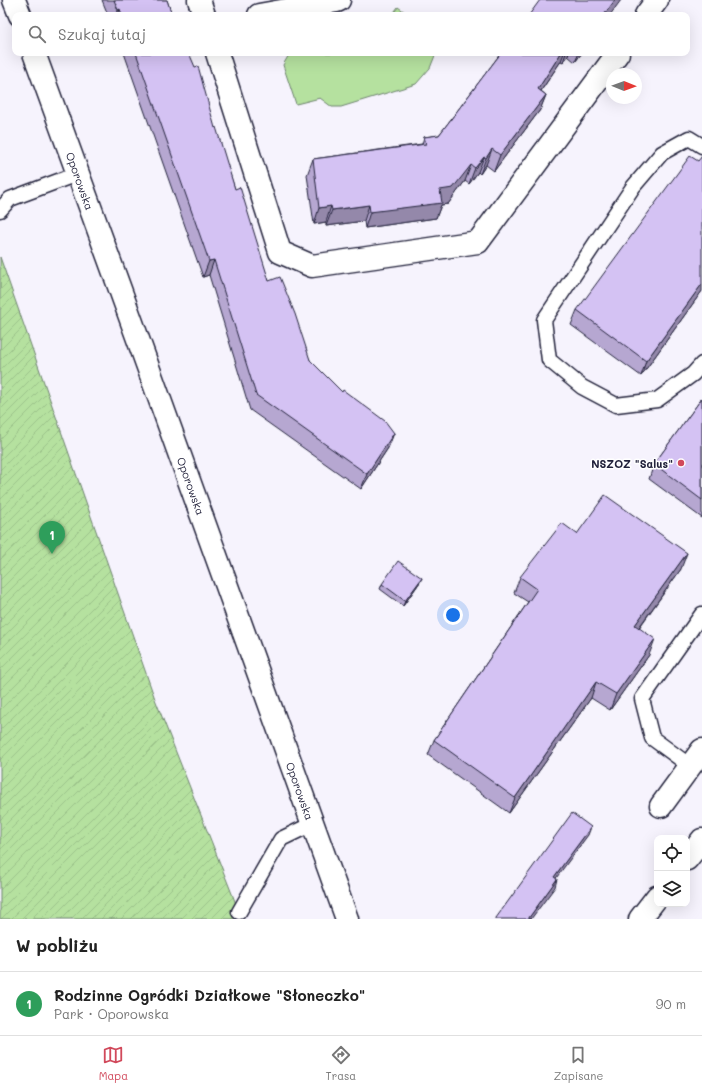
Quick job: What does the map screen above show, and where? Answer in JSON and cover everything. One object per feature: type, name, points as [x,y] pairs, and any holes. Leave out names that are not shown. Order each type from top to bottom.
[{"type":"street","points":[[14,0],[19,12]]},
{"type":"street","points":[[199,0],[203,12]]},
{"type":"street","points":[[276,12],[339,0]]},
{"type":"street","points":[[648,12],[657,0]]},
{"type":"street","name":"Oporowska","points":[[35,56],[77,174],[122,292],[347,919]]},
{"type":"street","points":[[218,56],[280,252],[312,266],[478,242],[616,56]]},
{"type":"street","points":[[661,806],[696,758]]},
{"type":"street","points":[[690,855],[702,840]]},
{"type":"street","points":[[640,919],[654,901]]},
{"type":"lane","points":[[702,146],[690,138],[662,153],[633,187],[544,320],[549,360],[582,387],[616,405],[656,400],[693,374],[702,364]]},
{"type":"lane","points":[[0,210],[10,199],[77,174]]},
{"type":"lane","points":[[696,758],[652,738],[642,699],[702,614]]},
{"type":"lane","points":[[239,912],[282,839],[312,824]]},
{"type":"green space","points":[[398,7],[405,12],[394,12]]},
{"type":"green space","points":[[288,56],[435,56],[430,68],[416,84],[341,107],[332,107],[320,98],[296,104],[283,65]]},
{"type":"green space","points":[[0,257],[155,699],[242,919],[0,919]]},
{"type":"building","points":[[114,0],[167,0],[171,12],[121,12],[120,9],[118,10]]},
{"type":"building","points":[[540,0],[615,0],[606,12],[531,12]]},
{"type":"building","points":[[137,56],[190,56],[195,67],[198,66],[215,128],[216,127],[235,189],[240,187],[269,281],[280,277],[295,314],[310,360],[342,392],[343,390],[385,421],[394,433],[367,474],[256,395],[214,260],[209,261]]},
{"type":"building","points":[[499,56],[559,56],[538,89],[546,95],[500,155],[492,149],[486,158],[484,157],[475,168],[471,165],[453,188],[440,190],[442,203],[370,212],[369,205],[332,210],[331,206],[319,208],[313,159],[426,144],[424,137],[439,135]]},
{"type":"building","points":[[690,156],[698,161],[702,156],[702,284],[646,361],[577,310]]},
{"type":"building","name":"NSZOZ \"Salus\"","points":[[702,398],[702,500],[654,464]]},
{"type":"building","points":[[605,495],[687,553],[635,625],[655,639],[616,694],[596,682],[515,798],[434,740],[537,589],[520,577],[562,523],[577,534]]},
{"type":"building","points":[[398,561],[422,578],[405,601],[382,584]]},
{"type":"building","points":[[572,813],[591,827],[554,877],[557,879],[528,919],[496,919],[496,918]]},
{"type":"place","name":"NSZOZ \"Salus\"","points":[[681,463]]},
{"type":"place","name":"Rodzinne Ogródki Działkowe \"Słoneczko\"","points":[[52,554]]}]
